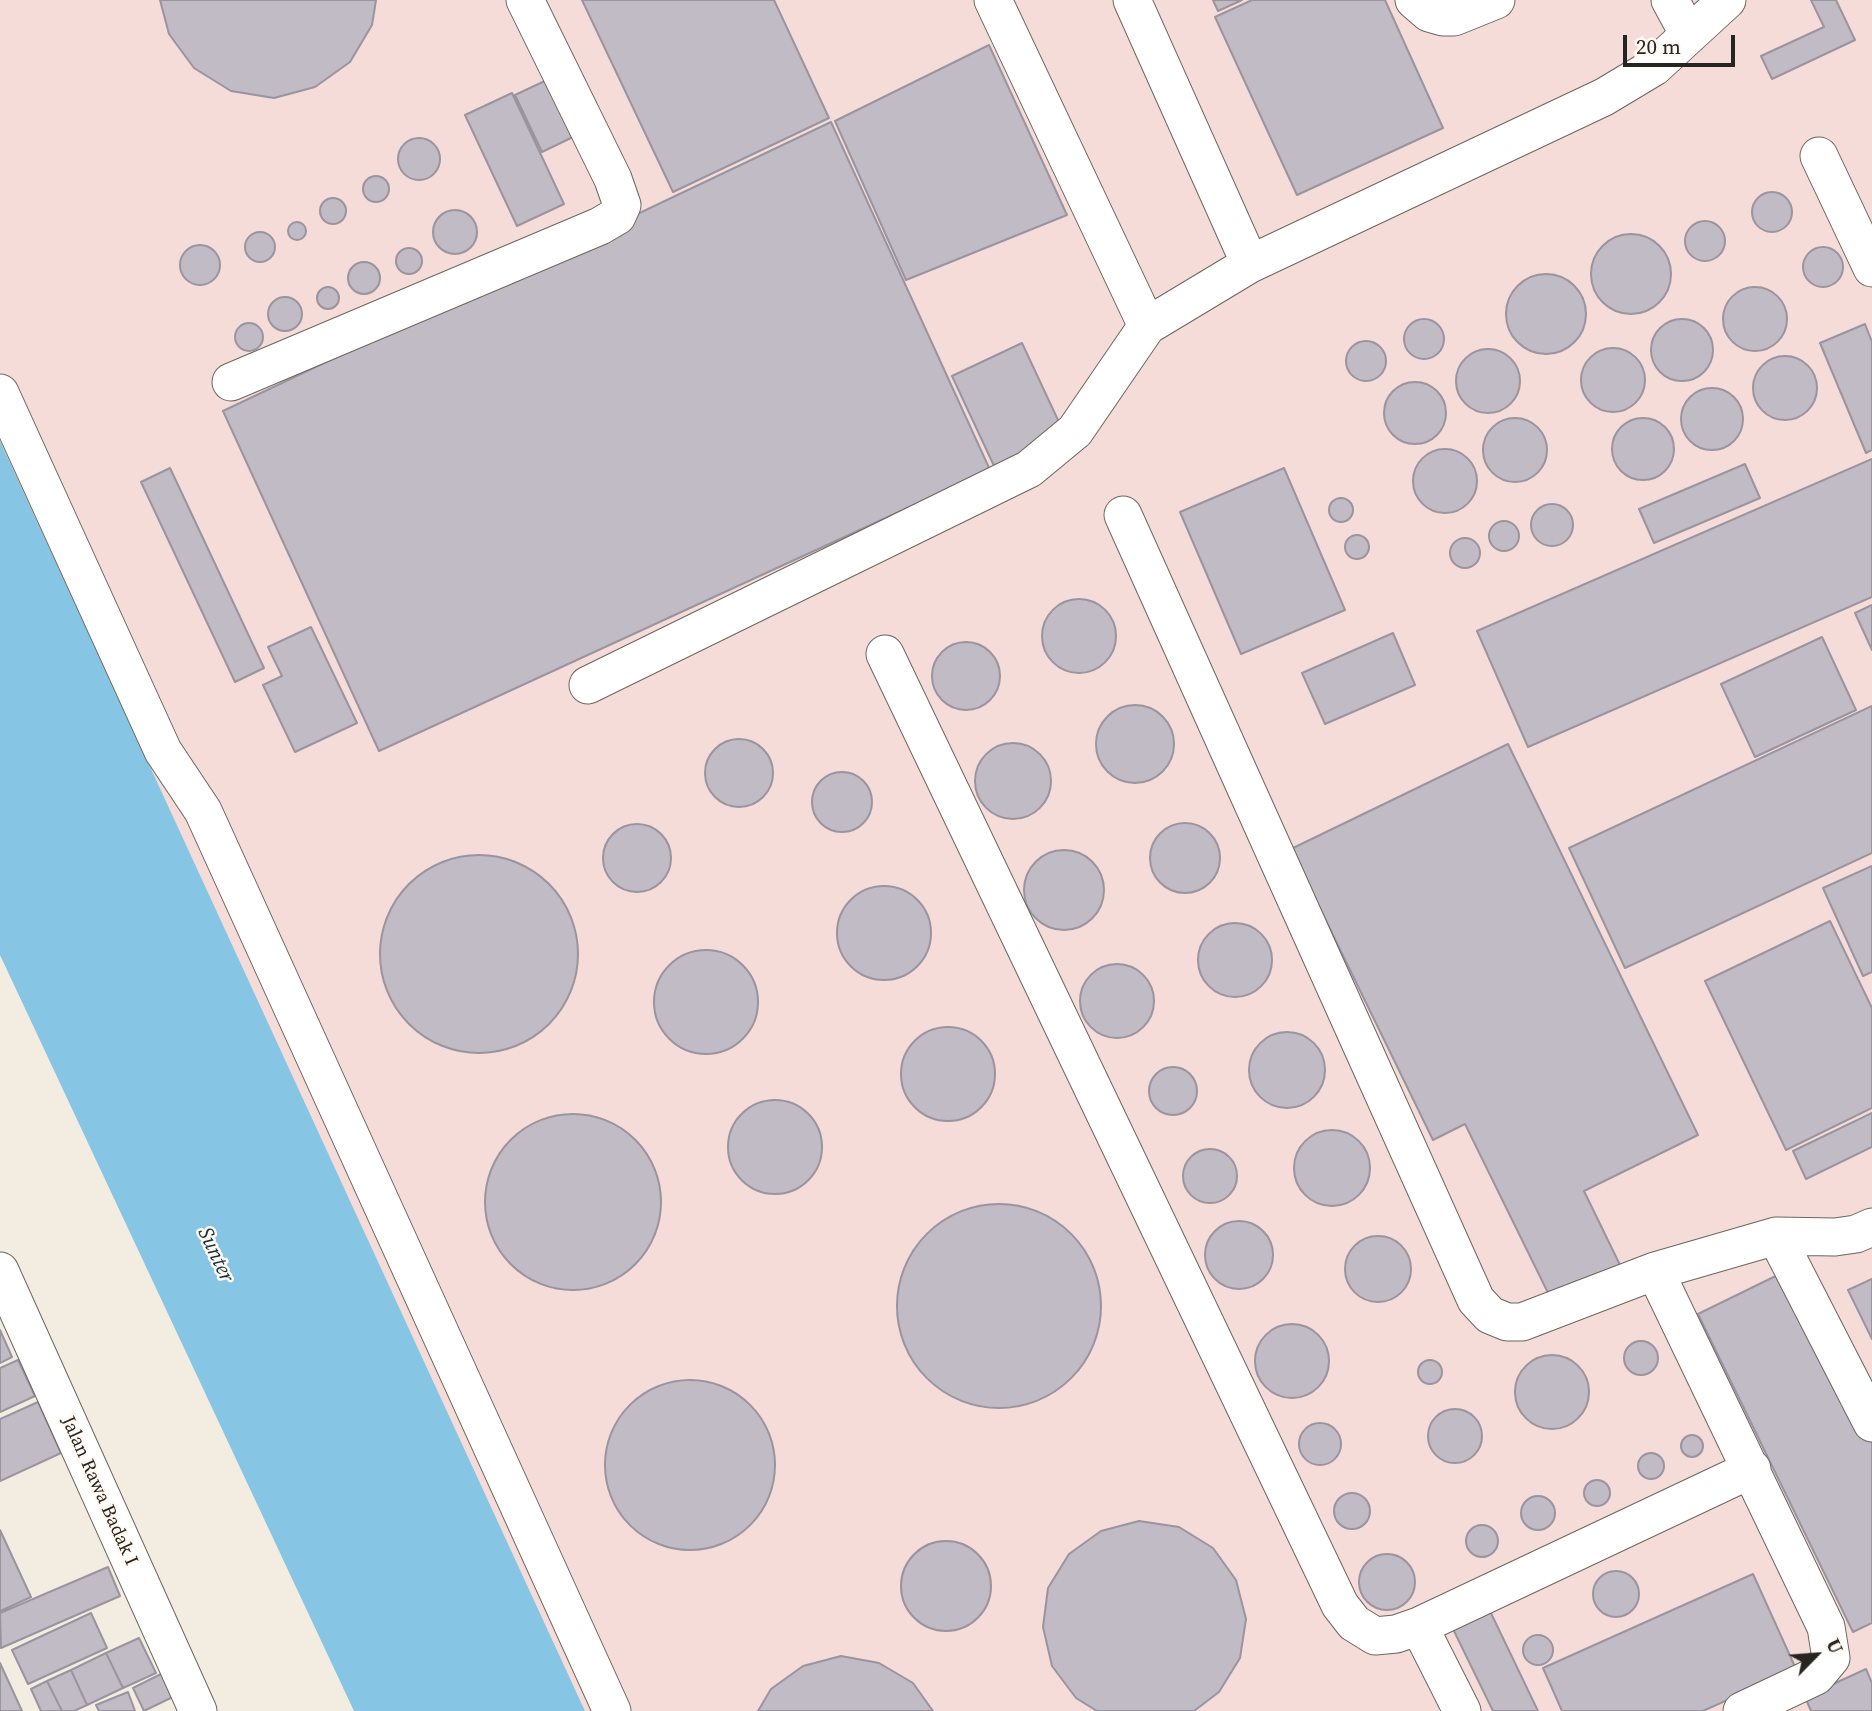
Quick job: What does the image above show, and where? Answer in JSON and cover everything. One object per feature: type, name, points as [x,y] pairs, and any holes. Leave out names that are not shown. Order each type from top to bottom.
[{"type":"street","points":[[232,382],[600,226],[617,216],[622,205],[612,179],[525,0]]},
{"type":"street","points":[[993,0],[1147,326]]},
{"type":"street","points":[[1132,0],[1250,264]]},
{"type":"street","points":[[1414,0],[1429,13],[1454,17],[1496,0]]},
{"type":"street","points":[[1670,0],[1689,35]]},
{"type":"street","points":[[588,685],[1029,469],[1075,431],[1147,326],[1250,264],[1604,97],[1654,67],[1727,0]]},
{"type":"street","points":[[1819,156],[1872,268]]},
{"type":"street","points":[[0,393],[163,751],[203,811],[612,1711]]},
{"type":"street","points":[[1123,515],[1476,1300],[1490,1315],[1507,1322],[1522,1322],[1655,1271],[1776,1236],[1835,1237],[1856,1234],[1872,1227]]},
{"type":"street","points":[[885,654],[1340,1605],[1354,1623],[1374,1636],[1396,1634],[1419,1626],[1752,1469]]},
{"type":"street","points":[[1776,1236],[1872,1423]]},
{"type":"street","points":[[1655,1271],[1826,1627],[1832,1658],[1816,1676],[1742,1711]]},
{"type":"street","name":"Jalan Rawa Badak I","points":[[0,1273],[198,1711]]},
{"type":"street","points":[[1419,1626],[1462,1711]]},
{"type":"shaded area","points":[[0,0],[1872,0],[1872,1711],[585,1711],[0,441]]},
{"type":"water","name":"Sunter","points":[[0,441],[585,1711],[354,1711],[0,955]]},
{"type":"building","points":[[160,0],[376,0],[372,25],[350,62],[315,87],[274,98],[231,91],[194,68],[169,34]]},
{"type":"building","points":[[582,0],[774,0],[829,118],[673,192]]},
{"type":"building","points":[[1213,0],[1242,0],[1218,11]]},
{"type":"building","points":[[1252,0],[1385,0],[1443,128],[1297,195],[1215,17]]},
{"type":"building","points":[[1811,0],[1836,0],[1855,40],[1772,79],[1761,56],[1824,27]]},
{"type":"building","points":[[989,45],[1067,215],[906,280],[835,121]]},
{"type":"building","points":[[549,79],[575,136],[542,152],[515,95]]},
{"type":"building","points":[[512,93],[564,204],[517,226],[465,115]]},
{"type":"building","points":[[831,122],[990,470],[379,751],[223,411]]},
{"type":"building","points":[[419,138],[434,144],[440,159],[434,174],[419,180],[404,174],[398,159],[404,144]]},
{"type":"building","points":[[376,176],[385,180],[389,189],[385,198],[376,202],[367,198],[363,189],[367,180]]},
{"type":"building","points":[[1772,192],[1786,198],[1792,212],[1786,226],[1772,232],[1758,226],[1752,212],[1758,198]]},
{"type":"building","points":[[333,198],[342,202],[346,211],[342,220],[333,224],[324,220],[320,211],[324,202]]},
{"type":"building","points":[[455,210],[471,216],[477,232],[471,248],[455,254],[439,248],[433,232],[439,216]]},
{"type":"building","points":[[1705,221],[1719,227],[1725,241],[1719,255],[1705,261],[1691,255],[1685,241],[1691,227]]},
{"type":"building","points":[[297,222],[303,225],[306,231],[303,237],[297,240],[291,237],[288,231],[291,225]]},
{"type":"building","points":[[260,232],[271,236],[275,247],[271,258],[260,262],[249,258],[245,247],[249,236]]},
{"type":"building","points":[[1631,234],[1646,237],[1659,246],[1668,259],[1671,274],[1668,289],[1659,302],[1646,311],[1631,314],[1616,311],[1603,302],[1594,289],[1591,274],[1594,259],[1603,246],[1616,237]]},
{"type":"building","points":[[200,245],[214,251],[220,265],[214,279],[200,285],[186,279],[180,265],[186,251]]},
{"type":"building","points":[[1823,247],[1837,253],[1843,267],[1837,281],[1823,287],[1809,281],[1803,267],[1809,253]]},
{"type":"building","points":[[409,248],[418,252],[422,261],[418,270],[409,274],[400,270],[396,261],[400,252]]},
{"type":"building","points":[[364,262],[376,266],[380,278],[376,290],[364,294],[352,290],[348,278],[352,266]]},
{"type":"building","points":[[1546,274],[1561,277],[1574,286],[1583,299],[1586,314],[1583,329],[1574,342],[1561,351],[1546,354],[1531,351],[1518,342],[1509,329],[1506,314],[1509,299],[1518,286],[1531,277]]},
{"type":"building","points":[[328,287],[336,290],[339,298],[336,306],[328,309],[320,306],[317,298],[320,290]]},
{"type":"building","points":[[1755,287],[1773,293],[1781,301],[1787,319],[1781,337],[1773,345],[1755,351],[1737,345],[1729,337],[1723,319],[1729,301],[1737,293]]},
{"type":"building","points":[[285,297],[297,302],[302,314],[297,326],[285,331],[273,326],[268,314],[273,302]]},
{"type":"building","points":[[1424,319],[1438,325],[1444,339],[1438,353],[1424,359],[1410,353],[1404,339],[1410,325]]},
{"type":"building","points":[[1676,319],[1688,319],[1704,328],[1711,338],[1711,362],[1704,372],[1688,381],[1676,381],[1665,376],[1656,367],[1651,356],[1651,344],[1656,333],[1665,324]]},
{"type":"building","points":[[249,323],[259,327],[263,337],[259,347],[249,351],[239,347],[235,337],[239,327]]},
{"type":"building","points":[[1865,324],[1872,342],[1872,450],[1866,453],[1820,343]]},
{"type":"building","points":[[1366,341],[1380,347],[1386,361],[1380,375],[1366,381],[1352,375],[1346,361],[1352,347]]},
{"type":"building","points":[[1022,343],[1065,435],[995,468],[952,376]]},
{"type":"building","points":[[1613,348],[1631,354],[1639,362],[1645,380],[1639,398],[1631,406],[1613,412],[1595,406],[1587,398],[1581,380],[1587,362],[1595,354]]},
{"type":"building","points":[[1488,349],[1506,355],[1514,363],[1520,381],[1514,399],[1506,407],[1488,413],[1470,407],[1462,399],[1456,381],[1462,363],[1470,355]]},
{"type":"building","points":[[1785,356],[1803,362],[1811,370],[1817,388],[1811,406],[1803,414],[1785,420],[1767,414],[1759,406],[1753,388],[1759,370],[1767,362]]},
{"type":"building","points":[[1409,382],[1421,382],[1437,391],[1444,401],[1444,425],[1437,435],[1421,444],[1409,444],[1398,439],[1389,430],[1384,419],[1384,407],[1389,396],[1398,387]]},
{"type":"building","points":[[1706,388],[1718,388],[1730,393],[1738,401],[1743,419],[1738,437],[1730,445],[1718,450],[1706,450],[1694,445],[1686,437],[1681,425],[1681,413],[1686,401],[1694,393]]},
{"type":"building","points":[[1515,418],[1533,424],[1541,432],[1547,450],[1541,468],[1533,476],[1515,482],[1497,476],[1489,468],[1483,450],[1489,432],[1497,424]]},
{"type":"building","points":[[1637,418],[1649,418],[1665,427],[1672,437],[1672,461],[1665,471],[1649,480],[1637,480],[1626,475],[1617,466],[1612,455],[1612,443],[1617,432],[1626,423]]},
{"type":"building","points":[[1445,449],[1463,455],[1471,463],[1477,481],[1471,499],[1463,507],[1445,513],[1427,507],[1419,499],[1413,481],[1419,463],[1427,455]]},
{"type":"building","points":[[1872,459],[1872,597],[1528,747],[1477,631]]},
{"type":"building","points":[[1745,464],[1760,498],[1654,543],[1639,509]]},
{"type":"building","points":[[170,468],[264,668],[235,682],[141,482]]},
{"type":"building","points":[[1284,468],[1345,610],[1241,654],[1180,512]]},
{"type":"building","points":[[1341,498],[1350,501],[1353,510],[1350,519],[1341,522],[1332,519],[1329,510],[1332,501]]},
{"type":"building","points":[[1552,504],[1567,510],[1573,525],[1567,540],[1552,546],[1537,540],[1531,525],[1537,510]]},
{"type":"building","points":[[1504,521],[1515,525],[1519,536],[1515,547],[1504,551],[1493,547],[1489,536],[1493,525]]},
{"type":"building","points":[[1357,535],[1366,538],[1369,547],[1366,556],[1357,559],[1348,556],[1345,547],[1348,538]]},
{"type":"building","points":[[1465,538],[1476,542],[1480,553],[1476,564],[1465,568],[1454,564],[1450,553],[1454,542]]},
{"type":"building","points":[[1079,599],[1100,605],[1110,615],[1116,636],[1110,657],[1100,667],[1079,673],[1058,667],[1048,657],[1042,636],[1048,615],[1058,605]]},
{"type":"building","points":[[1872,605],[1872,650],[1855,613]]},
{"type":"building","points":[[311,627],[357,723],[295,752],[263,685],[282,676],[268,647]]},
{"type":"building","points":[[1393,633],[1415,685],[1325,724],[1302,673]]},
{"type":"building","points":[[1822,637],[1856,710],[1755,757],[1721,684]]},
{"type":"building","points":[[973,642],[994,657],[1000,669],[998,689],[990,700],[973,710],[959,710],[942,700],[934,689],[932,669],[942,652],[953,644]]},
{"type":"building","points":[[1135,705],[1150,708],[1163,716],[1171,729],[1174,744],[1171,759],[1163,772],[1150,780],[1135,783],[1120,780],[1107,772],[1099,759],[1096,744],[1099,729],[1107,716],[1120,708]]},
{"type":"building","points":[[1872,706],[1872,853],[1625,968],[1569,848]]},
{"type":"building","points":[[739,739],[752,742],[763,749],[770,760],[773,773],[770,786],[763,797],[752,804],[739,807],[726,804],[715,797],[708,786],[705,773],[708,760],[715,749],[726,742]]},
{"type":"building","points":[[1013,743],[1027,746],[1040,754],[1048,767],[1051,781],[1048,795],[1040,808],[1027,816],[1013,819],[999,816],[986,808],[978,795],[975,781],[978,767],[986,754],[999,746]]},
{"type":"building","points":[[1508,744],[1698,1135],[1584,1191],[1620,1265],[1551,1299],[1465,1124],[1433,1140],[1291,849]]},
{"type":"building","points":[[842,772],[859,777],[867,785],[872,802],[867,819],[859,827],[842,832],[825,827],[817,819],[812,802],[817,785],[825,777]]},
{"type":"building","points":[[1192,823],[1205,829],[1214,838],[1218,844],[1218,872],[1210,883],[1199,891],[1178,893],[1160,883],[1152,872],[1150,851],[1160,833],[1171,825]]},
{"type":"building","points":[[637,824],[650,827],[661,834],[668,845],[671,858],[668,871],[661,882],[650,889],[637,892],[624,889],[613,882],[606,871],[603,858],[606,845],[613,834],[624,827]]},
{"type":"building","points":[[1064,850],[1079,853],[1092,862],[1101,875],[1104,890],[1101,905],[1092,918],[1079,927],[1064,930],[1049,927],[1036,918],[1027,905],[1024,890],[1027,875],[1036,862],[1049,853]]},
{"type":"building","points":[[479,855],[517,863],[549,884],[570,916],[578,954],[570,992],[549,1024],[517,1045],[479,1053],[441,1045],[409,1024],[388,992],[380,954],[388,916],[409,884],[441,863]]},
{"type":"building","points":[[1872,866],[1872,972],[1863,976],[1823,888]]},
{"type":"building","points":[[875,886],[893,886],[918,899],[928,915],[931,933],[928,951],[918,967],[893,980],[875,980],[850,967],[837,942],[837,924],[850,899]]},
{"type":"building","points":[[1830,921],[1872,1008],[1872,1108],[1786,1150],[1705,981]]},
{"type":"building","points":[[1235,923],[1249,926],[1261,934],[1269,946],[1272,960],[1269,974],[1261,986],[1249,994],[1235,997],[1221,994],[1209,986],[1201,974],[1198,960],[1201,946],[1209,934],[1221,926]]},
{"type":"building","points":[[706,950],[726,954],[749,973],[754,982],[758,1002],[754,1022],[735,1045],[726,1050],[706,1054],[686,1050],[663,1031],[658,1022],[654,1002],[658,982],[677,959],[686,954]]},
{"type":"building","points":[[1117,964],[1138,970],[1148,980],[1154,1001],[1148,1022],[1138,1032],[1117,1038],[1096,1032],[1086,1022],[1080,1001],[1086,980],[1096,970]]},
{"type":"building","points":[[948,1027],[966,1030],[981,1041],[992,1056],[995,1074],[992,1092],[981,1107],[966,1118],[948,1121],[930,1118],[915,1107],[904,1092],[901,1074],[904,1056],[915,1041],[930,1030]]},
{"type":"building","points":[[1280,1032],[1294,1032],[1308,1038],[1319,1049],[1325,1070],[1322,1085],[1314,1097],[1294,1108],[1280,1108],[1266,1102],[1255,1091],[1249,1077],[1249,1063],[1255,1049],[1266,1038]]},
{"type":"building","points":[[1173,1067],[1190,1074],[1197,1091],[1190,1108],[1173,1115],[1156,1108],[1149,1091],[1156,1074]]},
{"type":"building","points":[[766,1100],[784,1100],[809,1113],[819,1129],[822,1147],[819,1165],[809,1181],[784,1194],[766,1194],[741,1181],[728,1156],[728,1138],[741,1113]]},
{"type":"building","points":[[1872,1113],[1872,1147],[1806,1179],[1793,1151]]},
{"type":"building","points":[[573,1114],[607,1121],[635,1140],[654,1168],[661,1202],[654,1236],[635,1264],[607,1283],[573,1290],[539,1283],[511,1264],[492,1236],[485,1202],[492,1168],[511,1140],[539,1121]]},
{"type":"building","points":[[1332,1130],[1346,1133],[1359,1141],[1367,1154],[1370,1168],[1367,1182],[1359,1195],[1346,1203],[1332,1206],[1318,1203],[1305,1195],[1297,1182],[1294,1168],[1297,1154],[1305,1141],[1318,1133]]},
{"type":"building","points":[[1210,1149],[1229,1157],[1237,1176],[1229,1195],[1210,1203],[1191,1195],[1183,1176],[1191,1157]]},
{"type":"building","points":[[999,1204],[1038,1211],[1071,1234],[1094,1267],[1101,1306],[1094,1345],[1071,1378],[1038,1401],[999,1408],[960,1401],[927,1378],[904,1345],[897,1306],[904,1267],[927,1234],[960,1211]]},
{"type":"building","points":[[1239,1221],[1252,1224],[1263,1231],[1270,1242],[1273,1255],[1270,1268],[1263,1279],[1252,1286],[1239,1289],[1226,1286],[1215,1279],[1208,1268],[1205,1255],[1208,1242],[1215,1231],[1226,1224]]},
{"type":"building","points":[[1378,1236],[1391,1239],[1401,1246],[1408,1256],[1411,1269],[1408,1282],[1401,1292],[1391,1299],[1378,1302],[1365,1299],[1355,1292],[1348,1282],[1345,1269],[1348,1256],[1355,1246],[1365,1239]]},
{"type":"building","points":[[1790,1269],[1872,1437],[1872,1623],[1853,1632],[1698,1314]]},
{"type":"building","points":[[1872,1279],[1872,1339],[1848,1290]]},
{"type":"building","points":[[1292,1324],[1306,1327],[1318,1335],[1326,1347],[1329,1361],[1326,1375],[1318,1387],[1306,1395],[1292,1398],[1278,1395],[1266,1387],[1258,1375],[1255,1361],[1258,1347],[1266,1335],[1278,1327]]},
{"type":"building","points":[[0,1330],[12,1357],[0,1363]]},
{"type":"building","points":[[1641,1341],[1653,1346],[1658,1358],[1653,1370],[1641,1375],[1629,1370],[1624,1358],[1629,1346]]},
{"type":"building","points":[[1552,1355],[1566,1358],[1578,1366],[1586,1378],[1589,1392],[1586,1406],[1578,1418],[1566,1426],[1552,1429],[1538,1426],[1526,1418],[1518,1406],[1515,1392],[1518,1378],[1526,1366],[1538,1358]]},
{"type":"building","points":[[18,1360],[35,1396],[0,1412],[0,1368]]},
{"type":"building","points":[[1430,1360],[1441,1367],[1442,1372],[1435,1383],[1430,1384],[1419,1377],[1418,1372],[1425,1361]]},
{"type":"building","points":[[690,1380],[722,1387],[750,1405],[768,1433],[775,1465],[768,1497],[750,1525],[722,1543],[690,1550],[658,1543],[630,1525],[612,1497],[605,1465],[612,1433],[630,1405],[658,1387]]},
{"type":"building","points":[[38,1402],[61,1453],[0,1481],[0,1419]]},
{"type":"building","points":[[1455,1409],[1474,1417],[1482,1436],[1474,1455],[1455,1463],[1436,1455],[1428,1436],[1436,1417]]},
{"type":"building","points":[[1320,1423],[1335,1429],[1341,1444],[1335,1459],[1320,1465],[1305,1459],[1299,1444],[1305,1429]]},
{"type":"building","points":[[1692,1435],[1700,1438],[1703,1446],[1700,1454],[1692,1457],[1684,1454],[1681,1446],[1684,1438]]},
{"type":"building","points":[[1651,1453],[1660,1457],[1664,1466],[1660,1475],[1651,1479],[1642,1475],[1638,1466],[1642,1457]]},
{"type":"building","points":[[1597,1480],[1606,1484],[1610,1493],[1606,1502],[1597,1506],[1588,1502],[1584,1493],[1588,1484]]},
{"type":"building","points":[[1352,1493],[1365,1498],[1370,1511],[1365,1524],[1352,1529],[1339,1524],[1334,1511],[1339,1498]]},
{"type":"building","points":[[1538,1496],[1550,1501],[1555,1513],[1550,1525],[1538,1530],[1526,1525],[1521,1513],[1526,1501]]},
{"type":"building","points":[[1139,1521],[1179,1527],[1213,1548],[1236,1580],[1246,1619],[1240,1658],[1219,1692],[1194,1711],[1097,1711],[1076,1698],[1052,1666],[1043,1627],[1048,1588],[1069,1554],[1101,1531]]},
{"type":"building","points":[[1482,1525],[1493,1530],[1498,1541],[1493,1552],[1482,1557],[1471,1552],[1466,1541],[1471,1530]]},
{"type":"building","points":[[0,1530],[31,1597],[0,1611]]},
{"type":"building","points":[[946,1541],[963,1544],[978,1554],[988,1569],[991,1586],[988,1603],[978,1618],[963,1628],[946,1631],[929,1628],[914,1618],[904,1603],[901,1586],[904,1569],[914,1554],[929,1544]]},
{"type":"building","points":[[1387,1554],[1398,1556],[1407,1562],[1413,1571],[1413,1593],[1407,1602],[1398,1608],[1387,1610],[1376,1608],[1367,1602],[1361,1593],[1359,1582],[1361,1571],[1367,1562],[1376,1556]]},
{"type":"building","points":[[108,1567],[120,1596],[1,1648],[0,1613]]},
{"type":"building","points":[[1616,1571],[1632,1578],[1639,1594],[1632,1610],[1616,1617],[1600,1610],[1593,1594],[1600,1578]]},
{"type":"building","points":[[1753,1574],[1796,1669],[1703,1711],[1562,1711],[1543,1668]]},
{"type":"building","points":[[1489,1609],[1538,1711],[1493,1711],[1452,1627]]},
{"type":"building","points":[[91,1613],[107,1648],[28,1684],[12,1650]]},
{"type":"building","points":[[1538,1635],[1549,1639],[1553,1650],[1549,1661],[1538,1665],[1527,1661],[1523,1650],[1527,1639]]},
{"type":"building","points":[[139,1638],[156,1673],[123,1688],[106,1653]]},
{"type":"building","points":[[106,1653],[123,1688],[87,1705],[71,1670]]},
{"type":"building","points":[[841,1656],[879,1663],[913,1683],[933,1711],[758,1711],[771,1689],[803,1666]]},
{"type":"building","points":[[0,1663],[22,1711],[0,1711]]},
{"type":"building","points":[[1866,1669],[1872,1683],[1872,1711],[1811,1711],[1805,1697]]},
{"type":"building","points":[[71,1670],[87,1705],[74,1711],[62,1711],[47,1681]]},
{"type":"building","points":[[169,1670],[181,1693],[144,1711],[133,1688]]},
{"type":"building","points":[[47,1681],[62,1711],[41,1711],[31,1689]]},
{"type":"building","points":[[128,1692],[135,1711],[99,1711],[96,1705]]}]
